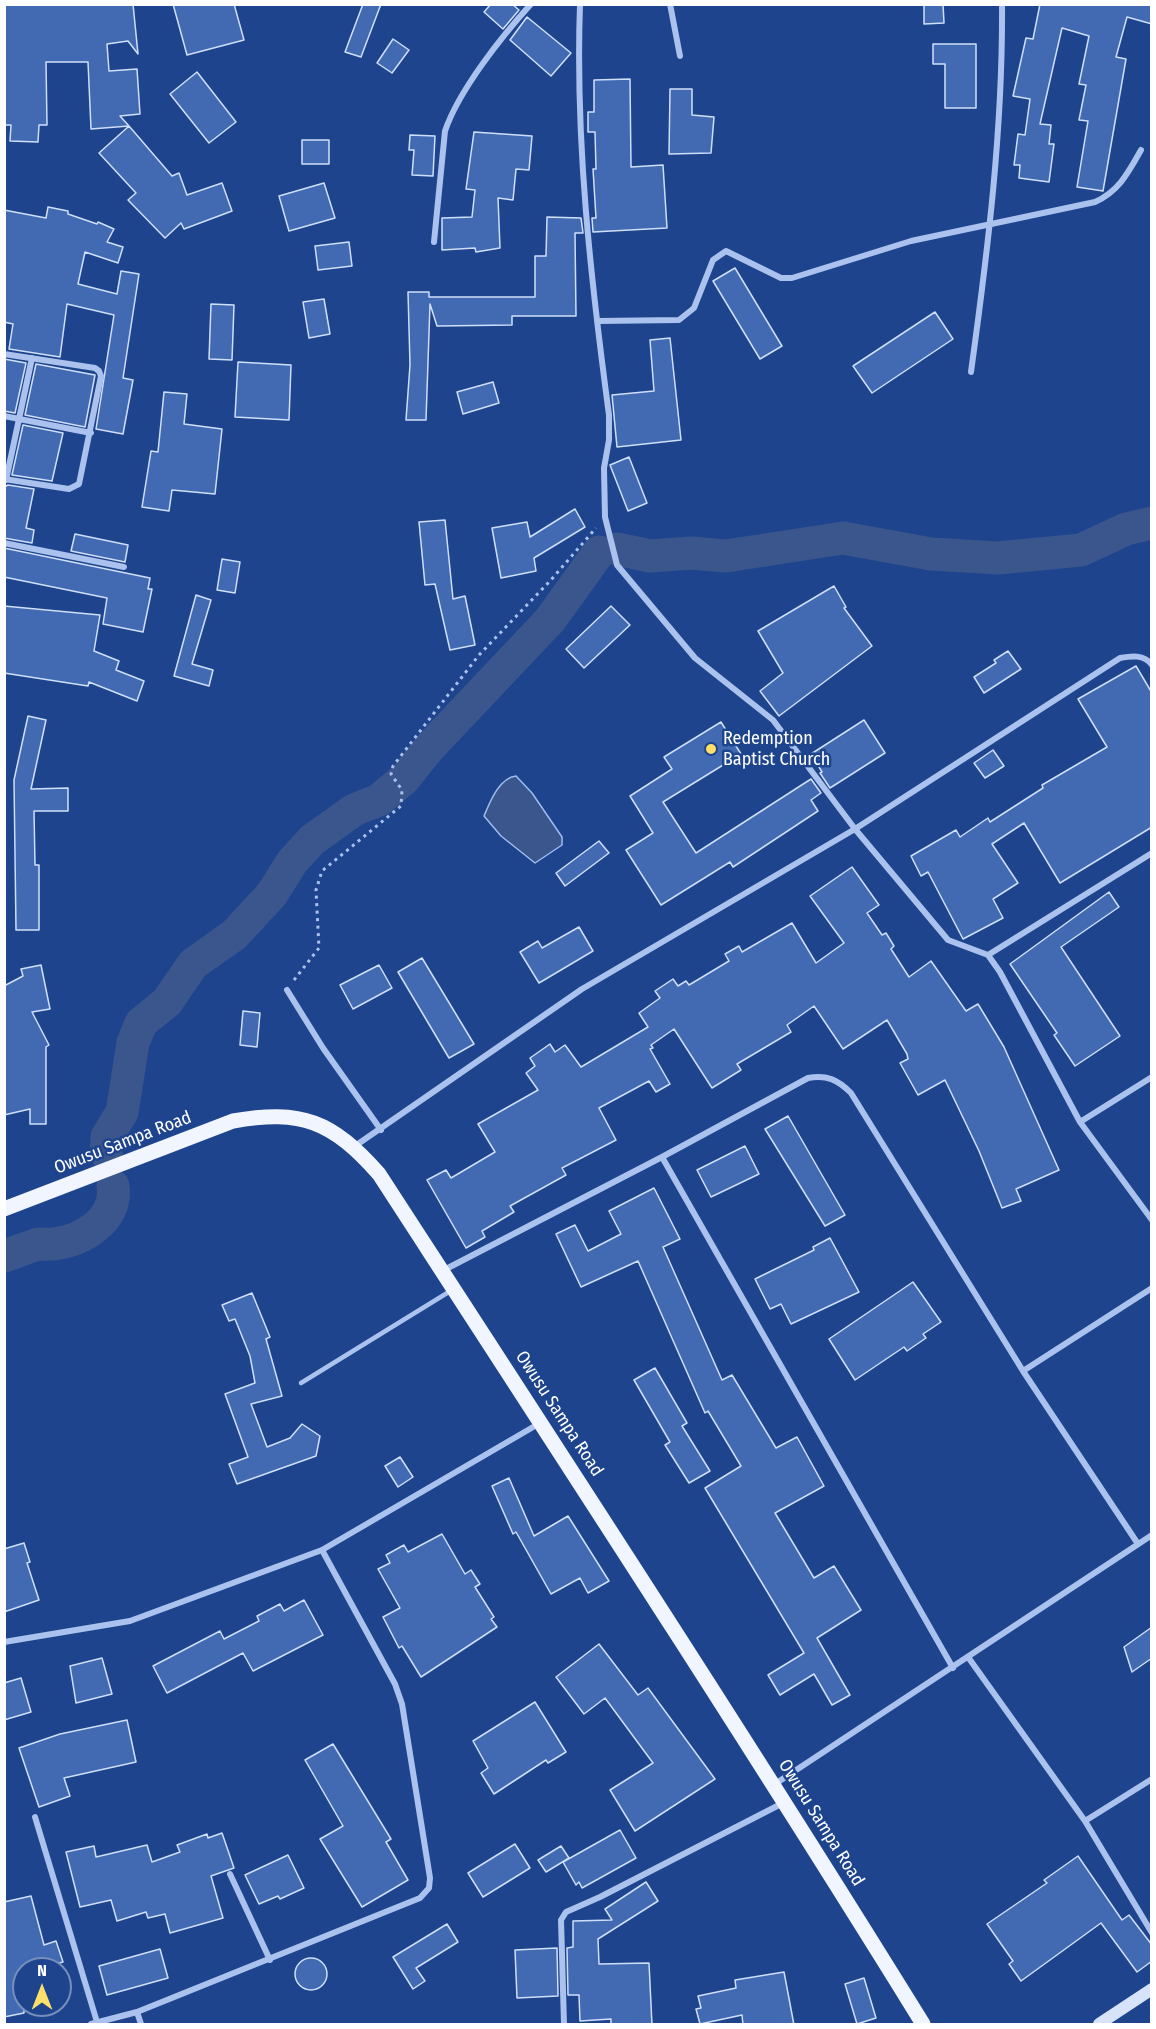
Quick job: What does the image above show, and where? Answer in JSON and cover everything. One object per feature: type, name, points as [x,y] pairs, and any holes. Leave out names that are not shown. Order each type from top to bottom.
[{"type":"main road","name":"Owusu Sampa Road","points":[[4,1209],[233,1121],[268,1115],[300,1118],[326,1127],[355,1146],[378,1174],[542,1422],[774,1784],[923,2025]]},
{"type":"street","points":[[434,242],[445,131],[451,114],[495,48],[531,4]]},
{"type":"street","points":[[580,4],[582,123],[588,228],[609,440],[604,468],[605,517],[617,565],[695,658],[773,720],[855,829],[948,940],[988,955],[1080,1122],[1152,1220]]},
{"type":"street","points":[[670,4],[680,56]]},
{"type":"street","points":[[971,372],[991,224],[1003,82],[1002,4]]},
{"type":"street","points":[[598,321],[679,320],[694,308],[713,260],[726,251],[781,278],[792,278],[911,242],[1095,202],[1110,195],[1120,186],[1141,150]]},
{"type":"street","points":[[4,354],[32,358],[99,370],[91,433],[79,484],[75,488],[5,479],[32,358]]},
{"type":"street","points":[[4,416],[91,433]]},
{"type":"street","points":[[4,543],[124,567]]},
{"type":"street","points":[[355,1146],[582,989],[855,829],[1120,658],[1136,655],[1149,661],[1152,665]]},
{"type":"street","points":[[988,955],[1152,852]]},
{"type":"street","points":[[286,990],[323,1048],[381,1130]]},
{"type":"street","points":[[442,1271],[808,1078],[822,1076],[838,1080],[851,1093],[1023,1371],[1138,1544]]},
{"type":"street","points":[[1080,1122],[1152,1077]]},
{"type":"street","points":[[662,1157],[953,1668]]},
{"type":"street","points":[[1023,1371],[1152,1288]]},
{"type":"street","points":[[4,1642],[130,1620],[322,1550],[542,1422]]},
{"type":"street","points":[[774,1784],[1152,1535]]},
{"type":"street","points":[[35,1817],[94,2024],[137,2012],[420,1898],[429,1888],[430,1878],[402,1704],[395,1684],[322,1550]]},
{"type":"street","points":[[968,1657],[1085,1821],[1152,1933]]},
{"type":"street","points":[[1085,1821],[1152,1779]]},
{"type":"street","points":[[564,2025],[561,1920],[566,1912],[600,1897],[785,1802]]},
{"type":"street","points":[[230,1874],[270,1960]]},
{"type":"street","points":[[1099,2025],[1152,1989]]},
{"type":"street","points":[[137,2012],[141,2025]]},
{"type":"lane","points":[[301,1383],[454,1289]]},
{"type":"path","points":[[286,990],[319,948],[316,890],[322,871],[401,806],[402,790],[391,774],[419,730],[479,655],[550,581],[605,517]]},
{"type":"water","points":[[516,776],[532,793],[562,837],[562,845],[535,863],[501,836],[484,816],[500,786]]},
{"type":"building","points":[[4,4],[133,4],[138,54],[128,41],[107,44],[109,71],[137,69],[140,114],[120,116],[129,126],[91,129],[88,62],[46,62],[47,125],[39,125],[38,142],[10,141],[11,125],[4,125]]},
{"type":"building","points":[[173,4],[234,4],[244,40],[187,55]]},
{"type":"building","points":[[363,4],[381,4],[361,57],[345,52]]},
{"type":"building","points":[[491,4],[512,4],[519,10],[503,29],[484,12]]},
{"type":"building","points":[[924,4],[943,4],[944,23],[924,24]]},
{"type":"building","points":[[1040,4],[1152,4],[1152,24],[1127,17],[1116,57],[1126,59],[1103,191],[1077,187],[1088,121],[1079,120],[1086,85],[1079,84],[1089,36],[1062,28],[1040,124],[1051,125],[1049,144],[1054,144],[1049,182],[1019,178],[1020,165],[1014,165],[1018,134],[1025,135],[1030,99],[1013,96],[1026,38],[1033,39]]},
{"type":"building","points":[[527,17],[571,53],[551,76],[510,40]]},
{"type":"building","points":[[393,39],[409,50],[392,73],[377,63]]},
{"type":"building","points":[[933,44],[976,44],[976,108],[945,108],[945,64],[933,64]]},
{"type":"building","points":[[197,72],[236,122],[209,143],[170,94]]},
{"type":"building","points":[[630,79],[631,167],[663,165],[667,228],[593,232],[592,218],[596,218],[593,169],[596,169],[595,132],[588,132],[588,112],[594,112],[594,80]]},
{"type":"building","points":[[670,89],[692,89],[692,115],[714,117],[711,153],[669,154]]},
{"type":"building","points":[[129,126],[172,176],[179,173],[187,195],[222,183],[232,211],[184,229],[181,223],[165,238],[128,200],[136,193],[99,153]]},
{"type":"building","points":[[474,132],[532,136],[529,170],[516,169],[513,200],[498,198],[500,248],[476,252],[475,248],[442,250],[442,218],[472,217],[475,190],[466,189]]},
{"type":"building","points":[[410,135],[435,136],[433,176],[412,175],[414,150],[409,150]]},
{"type":"building","points":[[302,140],[329,140],[329,164],[302,164]]},
{"type":"building","points":[[324,183],[335,218],[289,231],[279,196]]},
{"type":"building","points":[[48,207],[68,211],[68,214],[114,229],[107,242],[123,247],[118,263],[85,252],[78,284],[117,294],[121,271],[139,274],[123,378],[133,380],[123,434],[96,429],[114,315],[67,304],[60,357],[9,349],[13,324],[4,322],[4,210],[46,218]]},
{"type":"building","points":[[547,217],[581,218],[583,233],[575,233],[576,316],[512,316],[512,325],[437,326],[430,304],[426,420],[406,420],[410,365],[408,292],[429,292],[429,297],[535,297],[535,256],[546,256]]},
{"type":"building","points":[[349,242],[352,266],[318,270],[315,246]]},
{"type":"building","points":[[735,268],[782,346],[760,359],[713,281]]},
{"type":"building","points":[[324,299],[330,334],[309,338],[303,302]]},
{"type":"building","points":[[211,304],[234,305],[232,360],[209,359]]},
{"type":"building","points":[[935,312],[953,339],[872,393],[853,366]]},
{"type":"building","points":[[670,338],[681,440],[617,447],[612,395],[654,391],[650,340]]},
{"type":"building","points":[[4,359],[26,363],[15,413],[4,411]]},
{"type":"building","points":[[238,362],[291,365],[289,420],[235,417]]},
{"type":"building","points":[[36,364],[95,375],[85,427],[25,415]]},
{"type":"building","points":[[493,382],[499,403],[463,414],[457,392]]},
{"type":"building","points":[[164,392],[187,394],[184,424],[222,429],[215,494],[172,490],[169,511],[142,507],[151,451],[158,452]]},
{"type":"building","points":[[23,425],[63,433],[52,481],[12,475]]},
{"type":"building","points":[[629,457],[647,503],[628,511],[610,465]]},
{"type":"building","points":[[8,485],[34,489],[26,528],[34,530],[32,543],[4,538],[4,487]]},
{"type":"building","points":[[575,509],[585,527],[534,558],[536,571],[501,578],[492,528],[527,522],[530,537]]},
{"type":"building","points":[[445,520],[453,599],[465,596],[475,645],[450,650],[435,584],[425,585],[419,522]]},
{"type":"building","points":[[75,534],[128,545],[125,562],[71,551]]},
{"type":"building","points":[[4,548],[150,578],[148,589],[152,589],[143,632],[103,624],[107,598],[4,577]]},
{"type":"building","points":[[222,559],[240,562],[235,593],[217,590]]},
{"type":"building","points":[[834,586],[846,607],[844,608],[872,646],[779,716],[760,691],[783,673],[758,631]]},
{"type":"building","points":[[196,595],[211,600],[192,664],[213,670],[209,686],[174,676]]},
{"type":"building","points":[[4,606],[100,615],[94,651],[119,661],[116,670],[144,681],[137,701],[89,682],[88,686],[4,673]]},
{"type":"building","points":[[611,606],[630,625],[584,668],[566,649]]},
{"type":"building","points":[[1008,651],[1021,669],[984,693],[974,677],[996,663],[994,660]]},
{"type":"building","points":[[1136,666],[1152,693],[1152,827],[1060,883],[1024,823],[992,844],[1018,883],[993,899],[1003,918],[963,939],[928,872],[921,876],[911,856],[956,830],[960,837],[988,818],[990,822],[1043,788],[1042,785],[1107,747],[1078,699]]},
{"type":"building","points":[[28,716],[46,720],[31,789],[68,788],[68,811],[34,811],[35,865],[39,865],[39,930],[16,930],[14,780]]},
{"type":"building","points":[[864,720],[885,753],[830,788],[811,754]]},
{"type":"building","points":[[721,722],[741,754],[663,802],[696,853],[811,779],[821,793],[811,800],[818,811],[733,867],[730,862],[661,905],[626,850],[653,833],[630,796],[672,769],[664,757]]},
{"type":"building","points":[[993,750],[1004,766],[985,778],[974,763]]},
{"type":"building","points":[[599,841],[609,853],[565,886],[556,873]]},
{"type":"building","points":[[852,867],[879,905],[867,913],[882,935],[886,933],[894,946],[891,949],[909,977],[931,961],[966,1011],[978,1004],[1004,1047],[1059,1170],[1016,1189],[1021,1201],[1002,1208],[979,1151],[945,1080],[918,1095],[900,1063],[908,1059],[907,1054],[887,1020],[843,1049],[814,1006],[787,1025],[791,1032],[737,1064],[741,1070],[712,1088],[674,1029],[651,1045],[653,1048],[650,1049],[670,1084],[656,1092],[649,1081],[599,1108],[616,1140],[562,1168],[566,1175],[510,1206],[514,1212],[482,1231],[485,1237],[466,1248],[427,1180],[446,1170],[451,1178],[495,1152],[478,1124],[538,1090],[526,1073],[535,1066],[530,1058],[550,1044],[555,1052],[565,1045],[581,1067],[648,1027],[639,1013],[660,998],[655,991],[673,979],[678,986],[686,981],[689,985],[729,961],[725,954],[739,946],[742,952],[792,923],[816,963],[844,943],[810,896]]},
{"type":"building","points":[[1109,892],[1119,907],[1061,947],[1120,1036],[1075,1066],[1054,1035],[1057,1033],[1010,964]]},
{"type":"building","points":[[579,927],[593,951],[539,983],[520,952],[538,941],[542,948]]},
{"type":"building","points":[[422,958],[474,1044],[449,1058],[398,972]]},
{"type":"building","points":[[41,965],[50,1009],[32,1012],[49,1045],[46,1047],[46,1124],[30,1124],[30,1109],[4,1115],[4,986],[23,976],[21,969]]},
{"type":"building","points":[[379,965],[392,988],[353,1009],[340,985]]},
{"type":"building","points":[[243,1011],[260,1013],[257,1047],[240,1045]]},
{"type":"building","points":[[788,1116],[845,1215],[825,1226],[765,1129]]},
{"type":"building","points":[[745,1146],[759,1174],[711,1197],[697,1170]]},
{"type":"building","points":[[654,1188],[680,1239],[663,1247],[722,1380],[732,1375],[776,1448],[797,1437],[824,1486],[775,1513],[814,1578],[834,1566],[861,1610],[817,1638],[850,1695],[832,1705],[814,1674],[780,1695],[768,1675],[804,1653],[705,1488],[741,1466],[708,1411],[705,1413],[638,1261],[581,1287],[556,1234],[575,1225],[588,1251],[621,1234],[609,1211]]},
{"type":"building","points":[[830,1238],[859,1292],[791,1324],[781,1304],[770,1309],[755,1279],[814,1250],[813,1247]]},
{"type":"building","points":[[913,1282],[941,1322],[923,1334],[926,1338],[907,1351],[904,1347],[855,1380],[829,1339]]},
{"type":"building","points":[[252,1293],[270,1337],[266,1339],[282,1396],[251,1404],[267,1447],[290,1438],[302,1424],[320,1436],[316,1456],[237,1484],[229,1464],[248,1457],[225,1394],[255,1383],[250,1356],[235,1319],[229,1321],[222,1305]]},
{"type":"building","points":[[655,1368],[687,1423],[682,1426],[710,1471],[689,1483],[665,1445],[670,1442],[634,1380]]},
{"type":"building","points":[[400,1457],[413,1477],[398,1487],[385,1466]]},
{"type":"building","points":[[509,1478],[534,1536],[568,1516],[609,1581],[588,1593],[580,1578],[551,1594],[516,1532],[513,1534],[492,1486]]},
{"type":"building","points":[[442,1534],[465,1574],[471,1570],[480,1584],[475,1587],[494,1617],[491,1619],[497,1627],[421,1677],[402,1646],[399,1648],[383,1617],[400,1608],[378,1569],[390,1563],[386,1555],[404,1545],[408,1552]]},
{"type":"building","points":[[24,1543],[30,1562],[27,1563],[39,1600],[4,1612],[4,1549]]},
{"type":"building","points":[[304,1600],[323,1635],[253,1671],[243,1653],[167,1693],[153,1666],[220,1631],[224,1639],[259,1621],[257,1616],[280,1604],[284,1611]]},
{"type":"building","points":[[1152,1627],[1152,1658],[1132,1672],[1124,1647]]},
{"type":"building","points":[[599,1644],[638,1695],[648,1688],[715,1779],[635,1831],[610,1790],[653,1763],[605,1698],[584,1714],[556,1677]]},
{"type":"building","points":[[102,1658],[112,1694],[76,1703],[70,1666]]},
{"type":"building","points":[[21,1678],[31,1712],[4,1720],[4,1683]]},
{"type":"building","points":[[535,1702],[566,1752],[548,1763],[546,1760],[494,1794],[481,1773],[488,1768],[473,1741]]},
{"type":"building","points":[[127,1720],[136,1762],[64,1778],[70,1796],[39,1807],[19,1748],[60,1734]]},
{"type":"building","points":[[333,1744],[391,1839],[386,1842],[408,1880],[362,1907],[320,1839],[343,1826],[305,1760]]},
{"type":"building","points":[[620,1830],[636,1858],[582,1888],[579,1882],[576,1885],[563,1862]]},
{"type":"building","points":[[222,1833],[234,1868],[211,1876],[223,1918],[170,1933],[165,1914],[148,1918],[146,1912],[117,1921],[111,1900],[80,1907],[66,1852],[94,1846],[96,1857],[147,1845],[152,1862],[180,1852],[177,1845],[207,1834],[208,1838]]},
{"type":"building","points":[[515,1844],[530,1868],[483,1897],[468,1873]]},
{"type":"building","points":[[561,1846],[569,1858],[546,1872],[538,1860]]},
{"type":"building","points":[[288,1855],[304,1888],[280,1899],[278,1896],[259,1904],[245,1875]]},
{"type":"building","points":[[1078,1856],[1122,1920],[1129,1915],[1152,1945],[1152,1961],[1137,1972],[1101,1923],[1021,1981],[1009,1964],[1013,1961],[987,1924],[1047,1883],[1044,1880]]},
{"type":"building","points":[[646,1882],[658,1901],[598,1939],[599,1964],[649,1963],[652,2025],[611,2025],[611,2019],[580,2021],[579,1995],[568,1995],[567,1948],[573,1947],[573,1921],[612,1920],[605,1909]]},
{"type":"building","points":[[31,1896],[44,1945],[56,1941],[61,1957],[12,1957],[12,2015],[4,2017],[4,1902]]},
{"type":"building","points":[[447,1924],[458,1942],[416,1968],[425,1981],[413,1989],[393,1957]]},
{"type":"building","points":[[557,1948],[558,1996],[517,1998],[515,1950]]},
{"type":"building","points":[[160,1949],[168,1978],[107,1995],[99,1966]]},
{"type":"building","points":[[311,1958],[323,1962],[327,1974],[323,1986],[311,1990],[299,1986],[295,1974],[299,1962]]},
{"type":"building","points":[[784,1972],[794,2025],[743,2025],[742,2015],[700,2024],[696,2009],[701,2008],[698,1996],[736,1988],[735,1980]]},
{"type":"building","points":[[864,1978],[876,2018],[857,2024],[845,1984]]},
{"type":"waterway","points":[[617,549],[650,556],[691,553],[726,556],[843,538],[931,554],[998,558],[1081,550],[1126,529],[1152,523]]},
{"type":"waterway","points":[[106,1153],[107,1137],[122,1112],[133,1043],[141,1023],[167,1002],[193,964],[234,935],[272,894],[292,862],[312,840],[354,810],[379,800],[404,779],[428,749],[550,620],[599,552]]},
{"type":"waterway","points":[[4,1256],[37,1244],[64,1242],[96,1227],[110,1209],[113,1186]]},
{"type":"place","name":"Redemption Baptist Church","points":[[711,749]]}]
